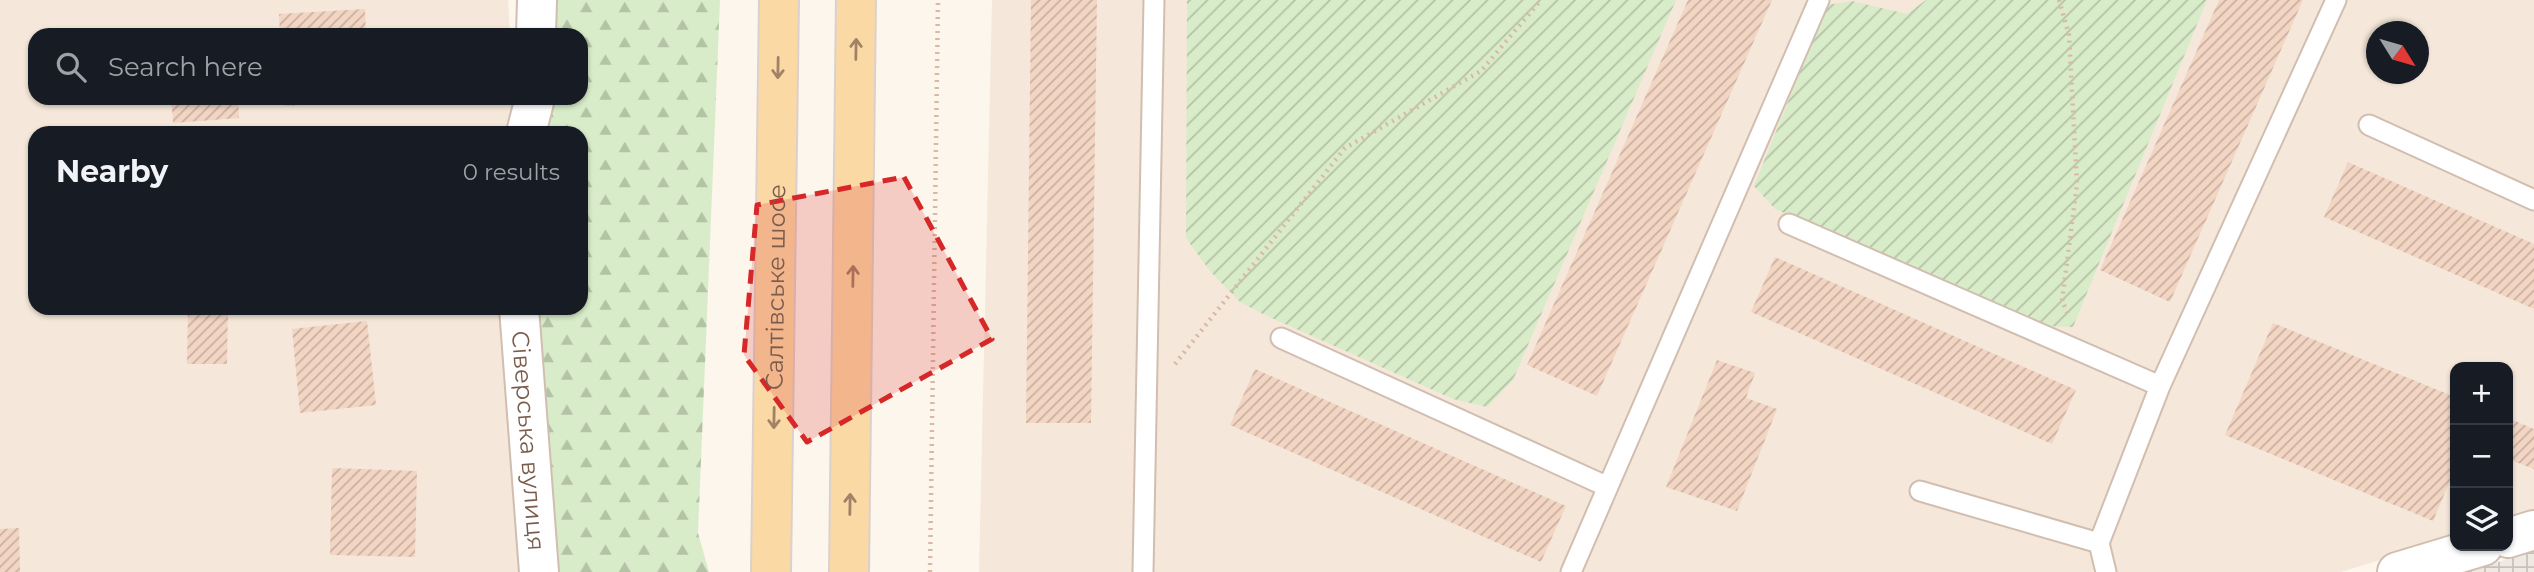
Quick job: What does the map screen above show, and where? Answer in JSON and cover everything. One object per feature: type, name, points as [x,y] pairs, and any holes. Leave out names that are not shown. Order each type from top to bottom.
[{"type":"main road","name":"Салтівське шосе","points":[[771,572],[779,0]]},
{"type":"main road","points":[[849,572],[856,0]]},
{"type":"street","points":[[537,0],[537,28]]},
{"type":"street","points":[[528,126],[533,105]]},
{"type":"street","name":"Сіверська вулиця","points":[[520,315],[539,572]]},
{"type":"street","points":[[2513,536],[2534,530]]},
{"type":"street","points":[[2397,572],[2466,551]]},
{"type":"lane","points":[[1143,572],[1154,0]]},
{"type":"lane","points":[[1571,572],[1819,0]]},
{"type":"lane","points":[[2106,572],[2099,543],[2160,386],[2336,0]]},
{"type":"lane","points":[[2369,125],[2534,200]]},
{"type":"lane","points":[[1789,224],[2160,386]]},
{"type":"lane","points":[[1281,338],[1608,487]]},
{"type":"lane","points":[[1920,491],[2099,543]]},
{"type":"path","points":[[930,572],[938,0]]},
{"type":"path","points":[[1147,399],[1345,148],[1481,71],[1541,0]]},
{"type":"path","points":[[2059,0],[2069,35],[2077,184],[2063,301],[2082,352]]},
{"type":"highlighted area","points":[[904,177],[992,339],[807,442],[744,355],[757,205]]},
{"type":"shaded area","points":[[0,0],[508,0],[510,28],[28,28],[28,105],[512,105],[514,126],[28,126],[28,315],[521,315],[531,572],[0,572]]},
{"type":"shaded area","points":[[992,0],[2534,0],[2534,513],[2513,519],[2513,362],[2450,362],[2450,539],[2341,572],[979,572]]},
{"type":"shaded area","points":[[2534,550],[2534,572],[2469,572]]},
{"type":"green space","points":[[537,0],[720,0],[698,533],[709,572],[539,572],[520,315],[588,315],[588,126],[528,126],[533,105],[588,105],[588,28],[536,28]]},
{"type":"green space","points":[[1187,0],[1676,0],[1513,380],[1487,407],[1453,399],[1267,316],[1240,302],[1210,271],[1186,238]]},
{"type":"green space","points":[[1926,0],[2207,0],[2073,327],[2047,326],[1775,209],[1754,186],[1827,5],[1852,1],[1907,14]]},
{"type":"building","points":[[1031,0],[1097,0],[1091,423],[1026,423]]},
{"type":"building","points":[[1688,0],[1772,0],[1597,396],[1527,365]]},
{"type":"building","points":[[2219,0],[2303,0],[2170,302],[2100,270]]},
{"type":"building","points":[[365,9],[366,28],[280,28],[279,14]]},
{"type":"building","points":[[172,105],[238,105],[239,118],[173,123]]},
{"type":"building","points":[[2348,162],[2534,244],[2534,309],[2324,217]]},
{"type":"building","points":[[1775,257],[2076,390],[2052,444],[1751,312]]},
{"type":"building","points":[[188,315],[228,315],[227,364],[187,364]]},
{"type":"building","points":[[367,321],[376,405],[300,413],[292,329]]},
{"type":"building","points":[[2273,323],[2450,395],[2450,481],[2433,521],[2225,435]]},
{"type":"building","points":[[1717,360],[1755,373],[1746,398],[1777,409],[1737,511],[1666,487]]},
{"type":"building","points":[[1255,369],[1566,506],[1541,562],[1230,425]]},
{"type":"building","points":[[2513,420],[2534,429],[2534,469],[2513,461]]},
{"type":"building","points":[[332,468],[417,471],[415,557],[330,555]]},
{"type":"building","points":[[19,528],[20,572],[0,572],[0,529]]}]
